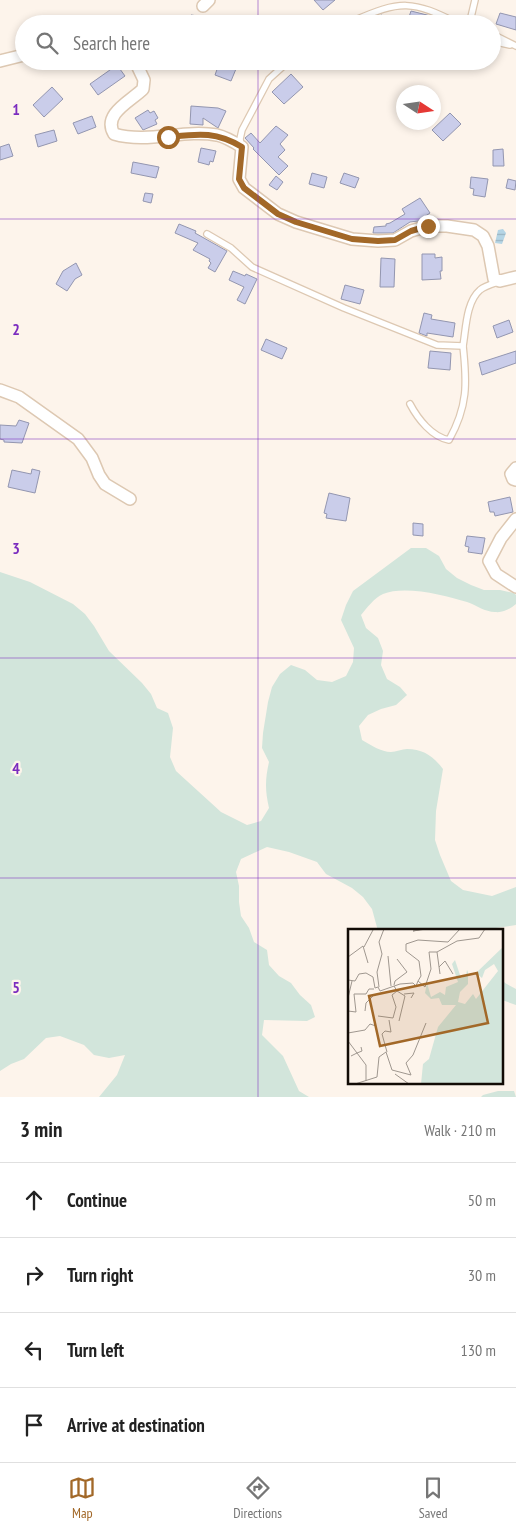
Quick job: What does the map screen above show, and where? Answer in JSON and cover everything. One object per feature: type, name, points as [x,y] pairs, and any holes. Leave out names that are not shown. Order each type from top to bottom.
[{"type":"street","points":[[0,61],[15,57]]},
{"type":"street","points":[[139,70],[144,80],[143,89],[116,111],[111,120],[110,129],[114,134],[127,138],[199,134],[219,135],[242,147],[239,179],[244,188],[278,214],[296,222],[352,239],[395,240],[411,231],[428,226],[447,226],[474,230],[483,236],[488,246],[494,279],[500,281],[516,277]]},
{"type":"street","points":[[0,390],[20,396],[78,439],[92,458],[105,484],[130,499]]},
{"type":"street","points":[[516,468],[511,474],[513,479],[516,480]]},
{"type":"street","points":[[516,519],[501,538],[489,561],[496,574],[516,587]]},
{"type":"lane","points":[[472,15],[475,0]]},
{"type":"lane","points":[[365,15],[390,3],[404,2],[444,15]]},
{"type":"lane","points":[[501,38],[516,46]]},
{"type":"lane","points":[[501,42],[516,46]]},
{"type":"lane","points":[[242,147],[240,139],[242,130],[269,79],[280,70]]},
{"type":"lane","points":[[207,234],[231,248],[252,267],[344,308],[437,344],[463,346]]},
{"type":"lane","points":[[410,404],[416,415],[439,438],[449,440],[464,407],[467,378],[463,346],[471,306],[480,290],[500,281]]},
{"type":"green space","points":[[411,548],[426,548],[439,556],[446,569],[457,578],[484,590],[500,590],[516,595],[516,604],[509,609],[498,612],[484,610],[458,599],[402,590],[383,594],[374,601],[361,615],[366,628],[378,638],[383,651],[381,665],[387,679],[400,687],[407,695],[396,705],[368,715],[359,726],[362,740],[376,748],[387,752],[407,749],[418,750],[431,757],[443,769],[436,811],[435,840],[451,881],[463,890],[492,896],[516,887],[516,925],[496,929],[377,929],[372,909],[363,897],[352,888],[326,874],[317,862],[289,852],[267,847],[241,859],[236,872],[241,916],[249,928],[254,942],[267,950],[269,965],[279,976],[291,983],[311,1005],[315,1017],[307,1021],[264,1020],[262,1035],[283,1056],[299,1091],[309,1097],[99,1097],[117,1075],[125,1055],[109,1058],[94,1055],[84,1045],[60,1036],[46,1038],[24,1059],[0,1071],[0,572],[30,582],[73,604],[85,614],[109,651],[142,683],[151,694],[157,708],[168,713],[173,728],[170,757],[176,771],[221,812],[247,825],[261,821],[269,808],[266,785],[269,762],[262,748],[268,702],[272,687],[280,674],[291,665],[305,670],[317,680],[332,682],[346,676],[353,662],[354,648],[341,620],[353,591]]},
{"type":"green space","points":[[504,982],[516,989],[516,1005],[504,1001]]},
{"type":"green space","points":[[498,1091],[514,1091],[516,1097],[481,1097]]},
{"type":"water","points":[[503,229],[506,233],[502,244],[495,243],[498,230]]},
{"type":"building","points":[[314,0],[335,0],[323,10]]},
{"type":"building","points":[[411,11],[427,15],[410,15]]},
{"type":"building","points":[[500,13],[516,17],[516,30],[501,26],[501,15],[499,15]]},
{"type":"building","points":[[110,70],[121,70],[125,76],[98,95],[90,84]]},
{"type":"building","points":[[217,70],[236,70],[231,81],[215,75]]},
{"type":"building","points":[[291,74],[303,87],[284,104],[272,92]]},
{"type":"building","points":[[52,87],[63,99],[44,117],[33,105]]},
{"type":"building","points":[[191,106],[218,108],[226,111],[218,128],[203,118],[203,125],[190,124]]},
{"type":"building","points":[[148,110],[150,113],[154,111],[158,118],[155,120],[157,124],[143,130],[135,118]]},
{"type":"building","points":[[450,113],[461,124],[443,141],[432,130],[441,130],[441,122]]},
{"type":"building","points":[[92,116],[96,127],[78,134],[73,123]]},
{"type":"building","points":[[276,126],[288,135],[280,144],[285,150],[278,157],[288,166],[279,175],[253,149],[245,138],[251,133],[260,143]]},
{"type":"building","points":[[54,130],[57,141],[38,147],[35,135]]},
{"type":"building","points":[[9,144],[13,156],[0,160],[0,147]]},
{"type":"building","points":[[201,148],[216,151],[213,162],[210,161],[209,165],[198,162]]},
{"type":"building","points":[[503,149],[504,166],[493,166],[493,150]]},
{"type":"building","points":[[133,162],[159,167],[156,178],[131,173]]},
{"type":"building","points":[[312,173],[327,177],[324,188],[309,184]]},
{"type":"building","points":[[344,173],[359,178],[355,188],[340,183]]},
{"type":"building","points":[[276,176],[283,182],[277,190],[269,185]]},
{"type":"building","points":[[471,177],[488,179],[485,197],[473,195],[474,189],[470,188]]},
{"type":"building","points":[[508,179],[516,181],[515,190],[506,188]]},
{"type":"building","points":[[145,193],[153,194],[151,203],[143,201]]},
{"type":"building","points":[[420,198],[430,213],[418,221],[410,222],[393,233],[373,233],[374,227],[386,226],[386,224],[405,214],[402,209]]},
{"type":"building","points":[[179,224],[196,231],[195,233],[227,251],[215,272],[208,268],[211,263],[210,259],[193,250],[198,243],[175,233]]},
{"type":"building","points":[[422,254],[435,254],[435,258],[442,257],[441,279],[422,280]]},
{"type":"building","points":[[381,258],[395,259],[394,287],[380,287]]},
{"type":"building","points":[[76,263],[82,275],[75,279],[67,291],[56,284],[63,271]]},
{"type":"building","points":[[233,271],[257,279],[245,304],[237,300],[244,287],[229,280]]},
{"type":"building","points":[[345,285],[364,290],[360,304],[341,299]]},
{"type":"building","points":[[424,313],[432,315],[431,319],[455,323],[453,337],[427,333],[427,336],[419,333]]},
{"type":"building","points":[[509,320],[513,332],[497,338],[493,326]]},
{"type":"building","points":[[266,339],[287,348],[282,359],[261,350]]},
{"type":"building","points":[[430,351],[451,353],[450,370],[428,368]]},
{"type":"building","points":[[516,351],[516,363],[482,375],[479,363]]},
{"type":"building","points":[[19,420],[29,423],[22,443],[4,442],[4,440],[0,439],[0,425],[16,426]]},
{"type":"building","points":[[32,469],[40,471],[35,493],[8,487],[12,470],[31,474]]},
{"type":"building","points":[[329,493],[350,498],[346,521],[326,518],[327,514],[324,513]]},
{"type":"building","points":[[510,497],[513,512],[495,516],[494,512],[490,512],[488,502]]},
{"type":"building","points":[[413,523],[423,524],[423,536],[413,535]]},
{"type":"building","points":[[467,536],[485,538],[482,554],[468,552],[469,547],[465,546]]},
{"type":"route","points":[[168,137],[199,134],[219,135],[242,147],[239,179],[244,188],[268,208],[296,222],[352,239],[378,241],[395,240],[411,231],[428,226]]}]
